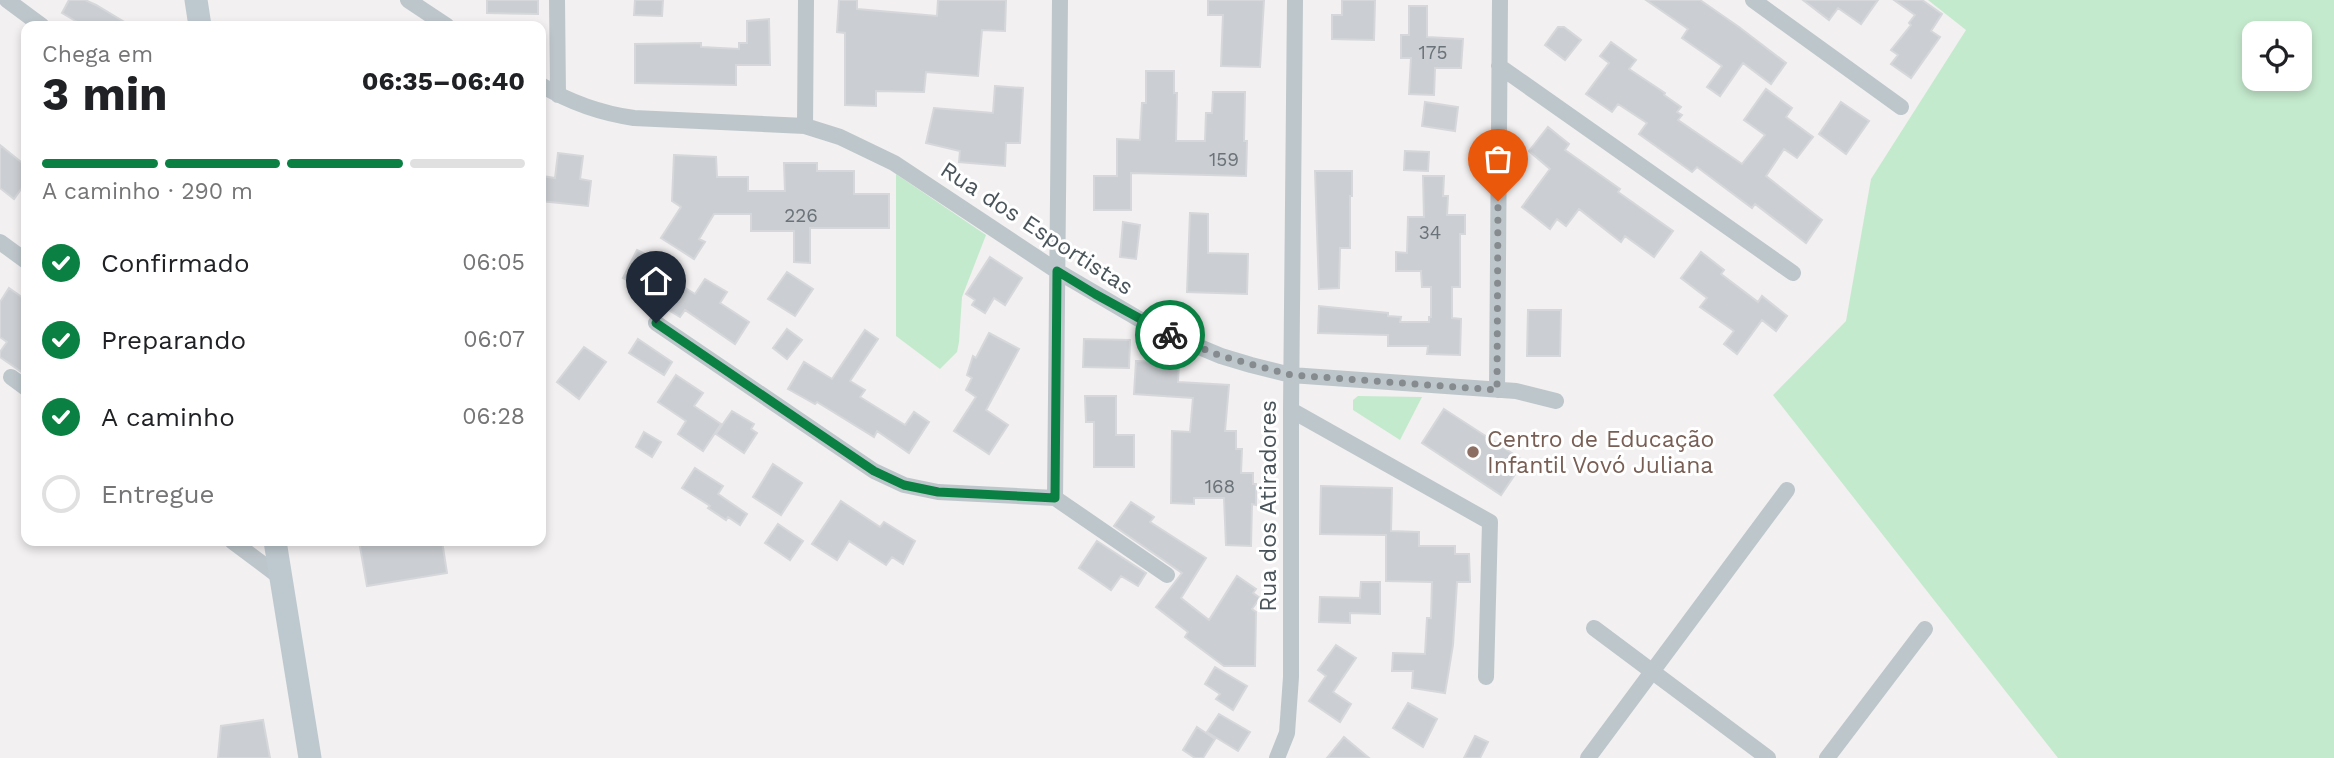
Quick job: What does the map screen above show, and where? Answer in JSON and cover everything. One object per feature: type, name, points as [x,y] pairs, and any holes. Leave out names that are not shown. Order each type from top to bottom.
[{"type":"main road","points":[[196,0],[199,21]]},
{"type":"main road","points":[[276,546],[310,758]]},
{"type":"street","points":[[7,0],[35,21]]},
{"type":"street","points":[[408,0],[440,21]]},
{"type":"street","points":[[557,0],[558,95]]},
{"type":"street","points":[[805,126],[806,0]]},
{"type":"street","points":[[1055,498],[1060,0]]},
{"type":"street","name":"Rua dos Atiradores","points":[[1277,758],[1287,733],[1291,705],[1294,0]]},
{"type":"street","points":[[1497,390],[1500,0]]},
{"type":"street","points":[[1752,0],[1901,107]]},
{"type":"street","points":[[1499,66],[1793,274]]},
{"type":"street","name":"Rua dos Esportistas","points":[[546,88],[606,114],[634,118],[805,126],[841,137],[894,163],[1057,271],[1115,306],[1174,337],[1221,356],[1291,375],[1516,391],[1556,401]]},
{"type":"street","points":[[0,242],[21,257]]},
{"type":"street","points":[[656,323],[874,471],[904,485],[938,492],[1055,498],[1167,575]]},
{"type":"street","points":[[11,377],[21,384]]},
{"type":"street","points":[[1291,410],[1490,522],[1486,677]]},
{"type":"street","points":[[1588,758],[1787,490]]},
{"type":"street","points":[[239,546],[281,577]]},
{"type":"street","points":[[1594,628],[1768,758]]},
{"type":"street","points":[[1827,758],[1925,629]]},
{"type":"green space","points":[[1928,0],[2334,0],[2334,758],[2058,758],[1773,395],[1846,321],[1871,179],[1966,30]]},
{"type":"green space","points":[[896,174],[986,235],[962,297],[957,352],[940,369],[896,336]]},
{"type":"green space","points":[[1358,396],[1422,397],[1400,440],[1353,410],[1353,400]]},
{"type":"building","points":[[69,0],[85,0],[123,21],[76,21],[62,13]]},
{"type":"building","points":[[487,0],[538,0],[538,14],[487,13]]},
{"type":"building","points":[[635,0],[663,0],[662,16],[634,15]]},
{"type":"building","points":[[839,0],[857,0],[857,9],[937,16],[938,0],[1006,0],[1005,31],[982,30],[978,76],[926,72],[924,92],[876,91],[876,106],[845,105],[845,33],[837,32]]},
{"type":"building","points":[[1208,0],[1264,0],[1260,67],[1221,66],[1223,15],[1208,15]]},
{"type":"building","points":[[1342,0],[1375,0],[1374,40],[1332,39],[1332,15],[1342,15]]},
{"type":"building","points":[[1646,0],[1700,0],[1786,63],[1771,84],[1743,63],[1720,96],[1707,87],[1722,66],[1682,38],[1688,29]]},
{"type":"building","points":[[1803,0],[1878,0],[1861,24],[1838,8],[1829,20]]},
{"type":"building","points":[[1894,0],[1922,0],[1942,14],[1931,31],[1940,37],[1911,78],[1891,64],[1898,55],[1891,50],[1911,25],[1909,23],[1915,15]]},
{"type":"building","points":[[1409,6],[1427,6],[1427,37],[1463,39],[1461,68],[1435,68],[1434,95],[1409,94],[1411,58],[1401,58],[1401,35],[1409,35]]},
{"type":"building","points":[[769,19],[770,65],[736,65],[736,85],[635,83],[635,44],[701,43],[701,47],[739,49],[739,43],[747,43],[747,21]]},
{"type":"building","points":[[1558,27],[1564,27],[1581,40],[1565,60],[1545,45]]},
{"type":"building","points":[[1611,42],[1636,60],[1629,69],[1681,107],[1677,112],[1682,115],[1678,120],[1742,164],[1765,135],[1744,120],[1766,89],[1792,108],[1786,117],[1813,137],[1797,158],[1784,149],[1766,176],[1822,220],[1806,243],[1755,204],[1752,208],[1697,167],[1692,172],[1639,134],[1647,123],[1618,104],[1612,112],[1586,94],[1609,63],[1600,56]]},
{"type":"building","points":[[1146,71],[1174,71],[1174,93],[1177,93],[1176,141],[1205,141],[1206,113],[1212,113],[1213,92],[1245,92],[1246,176],[1131,173],[1131,210],[1094,210],[1094,176],[1117,176],[1117,139],[1140,140],[1142,103],[1146,103]]},
{"type":"building","points":[[995,86],[1023,88],[1020,143],[1006,143],[1005,166],[959,162],[960,151],[926,143],[934,108],[993,113]]},
{"type":"building","points":[[1425,102],[1458,107],[1455,131],[1422,126]]},
{"type":"building","points":[[1841,102],[1869,121],[1846,154],[1819,134]]},
{"type":"building","points":[[1548,127],[1569,144],[1565,150],[1673,231],[1654,257],[1625,236],[1621,242],[1579,209],[1566,226],[1557,219],[1550,229],[1522,207],[1550,169],[1529,151]]},
{"type":"building","points":[[0,145],[21,162],[21,189],[14,199],[0,188]]},
{"type":"building","points":[[1405,151],[1429,152],[1428,171],[1404,170]]},
{"type":"building","points":[[558,153],[583,156],[580,179],[591,181],[588,206],[546,202],[546,177],[555,178]]},
{"type":"building","points":[[674,155],[716,157],[717,177],[748,177],[748,191],[785,191],[784,163],[817,163],[817,171],[854,171],[854,194],[889,194],[889,228],[810,228],[810,263],[794,262],[794,231],[751,231],[751,214],[714,214],[699,239],[705,242],[694,259],[661,238],[681,207],[672,201]]},
{"type":"building","points":[[1315,171],[1352,171],[1350,248],[1340,248],[1339,288],[1319,289]]},
{"type":"building","points":[[1423,176],[1444,176],[1443,196],[1448,196],[1447,215],[1465,215],[1465,234],[1460,234],[1460,287],[1452,287],[1452,318],[1461,319],[1460,355],[1427,354],[1428,346],[1388,346],[1388,335],[1318,333],[1319,306],[1388,313],[1388,316],[1401,317],[1400,322],[1429,322],[1431,287],[1422,287],[1421,271],[1396,271],[1396,252],[1407,253],[1408,217],[1424,217]]},
{"type":"building","points":[[1190,213],[1208,214],[1208,253],[1248,254],[1247,294],[1187,292]]},
{"type":"building","points":[[1123,222],[1140,225],[1136,259],[1120,257]]},
{"type":"building","points":[[637,250],[657,260],[653,268],[695,294],[705,279],[727,292],[720,303],[749,322],[735,344],[685,310],[680,317],[660,305],[664,298],[623,278]]},
{"type":"building","points":[[1701,252],[1724,270],[1721,274],[1758,302],[1762,296],[1787,316],[1776,331],[1762,320],[1737,354],[1724,344],[1734,331],[1700,307],[1707,298],[1681,278]]},
{"type":"building","points":[[990,257],[1022,278],[1005,305],[994,298],[985,313],[972,305],[975,300],[966,294]]},
{"type":"building","points":[[787,272],[813,289],[795,316],[768,299]]},
{"type":"building","points":[[9,288],[21,296],[21,372],[0,357],[0,352],[7,342],[0,337],[0,302]]},
{"type":"building","points":[[1528,310],[1561,310],[1560,356],[1527,356]]},
{"type":"building","points":[[787,329],[802,340],[787,359],[773,348]]},
{"type":"building","points":[[865,330],[878,339],[850,381],[865,390],[860,397],[905,425],[914,412],[929,422],[909,453],[877,431],[874,437],[817,402],[815,404],[788,389],[804,362],[832,379]]},
{"type":"building","points":[[989,333],[1019,349],[986,410],[1008,425],[989,454],[954,431],[976,397],[966,390],[972,378],[967,375],[973,356],[976,358]]},
{"type":"building","points":[[638,339],[672,362],[664,375],[629,353]]},
{"type":"building","points":[[1084,339],[1130,340],[1129,368],[1083,367]]},
{"type":"building","points":[[584,347],[606,362],[579,399],[557,382]]},
{"type":"building","points":[[1136,361],[1179,363],[1178,382],[1229,385],[1225,431],[1236,431],[1236,449],[1242,449],[1241,473],[1253,473],[1253,484],[1256,484],[1256,505],[1252,504],[1251,546],[1226,545],[1224,498],[1194,498],[1194,504],[1171,503],[1172,431],[1190,432],[1193,398],[1134,394]]},
{"type":"building","points":[[676,375],[703,393],[694,406],[721,424],[703,451],[678,434],[686,421],[658,402]]},
{"type":"building","points":[[1085,396],[1116,396],[1116,435],[1134,435],[1134,467],[1094,467],[1094,422],[1086,422]]},
{"type":"building","name":"Centro de Educação Infantil Vovó Juliana","points":[[1444,409],[1524,461],[1501,495],[1422,443]]},
{"type":"building","points":[[732,411],[754,424],[751,429],[757,433],[744,453],[716,434]]},
{"type":"building","points":[[644,432],[661,442],[652,457],[636,447]]},
{"type":"building","points":[[773,464],[802,483],[781,515],[753,497]]},
{"type":"building","points":[[695,468],[723,486],[718,494],[747,514],[740,525],[728,517],[726,520],[682,488]]},
{"type":"building","points":[[1321,486],[1392,488],[1391,531],[1419,532],[1419,546],[1455,546],[1455,554],[1469,554],[1470,582],[1457,582],[1453,645],[1445,693],[1412,688],[1413,671],[1392,671],[1393,653],[1425,654],[1427,618],[1431,618],[1432,582],[1386,581],[1386,535],[1320,534]]},
{"type":"building","points":[[841,501],[880,527],[884,522],[915,541],[903,564],[892,557],[886,565],[849,541],[837,560],[812,544]]},
{"type":"building","points":[[1131,502],[1154,517],[1150,522],[1206,558],[1181,598],[1209,620],[1237,576],[1256,589],[1253,593],[1260,598],[1252,609],[1256,612],[1255,666],[1224,666],[1185,637],[1188,632],[1156,607],[1182,573],[1114,526]]},
{"type":"building","points":[[778,524],[803,541],[790,560],[765,543]]},
{"type":"building","points":[[1097,541],[1146,573],[1138,586],[1121,576],[1111,590],[1079,568]]},
{"type":"building","points":[[360,546],[443,546],[447,573],[367,586]]},
{"type":"building","points":[[1361,582],[1380,582],[1380,614],[1350,613],[1350,623],[1319,622],[1320,597],[1360,598]]},
{"type":"building","points":[[1336,645],[1356,658],[1333,692],[1351,704],[1340,722],[1309,701],[1326,676],[1318,670]]},
{"type":"building","points":[[1215,667],[1247,686],[1233,710],[1216,699],[1220,694],[1205,684]]},
{"type":"building","points":[[1408,703],[1437,719],[1423,747],[1393,728]]},
{"type":"building","points":[[1219,714],[1250,732],[1238,751],[1207,732]]},
{"type":"building","points":[[263,720],[270,758],[218,758],[221,726]]},
{"type":"building","points":[[1197,727],[1215,739],[1203,758],[1195,758],[1183,750]]},
{"type":"building","points":[[1475,736],[1488,742],[1480,758],[1464,758]]},
{"type":"building","points":[[1344,737],[1369,758],[1327,758]]},
{"type":"way so far","points":[[1170,335],[1221,356],[1291,375],[1497,390],[1498,201]]},
{"type":"place","name":"Centro de Educação Infantil Vovó Juliana","points":[[1473,452]]},
{"type":"route","points":[[656,323],[874,471],[904,485],[938,492],[1055,498],[1057,271],[1170,335]]}]
